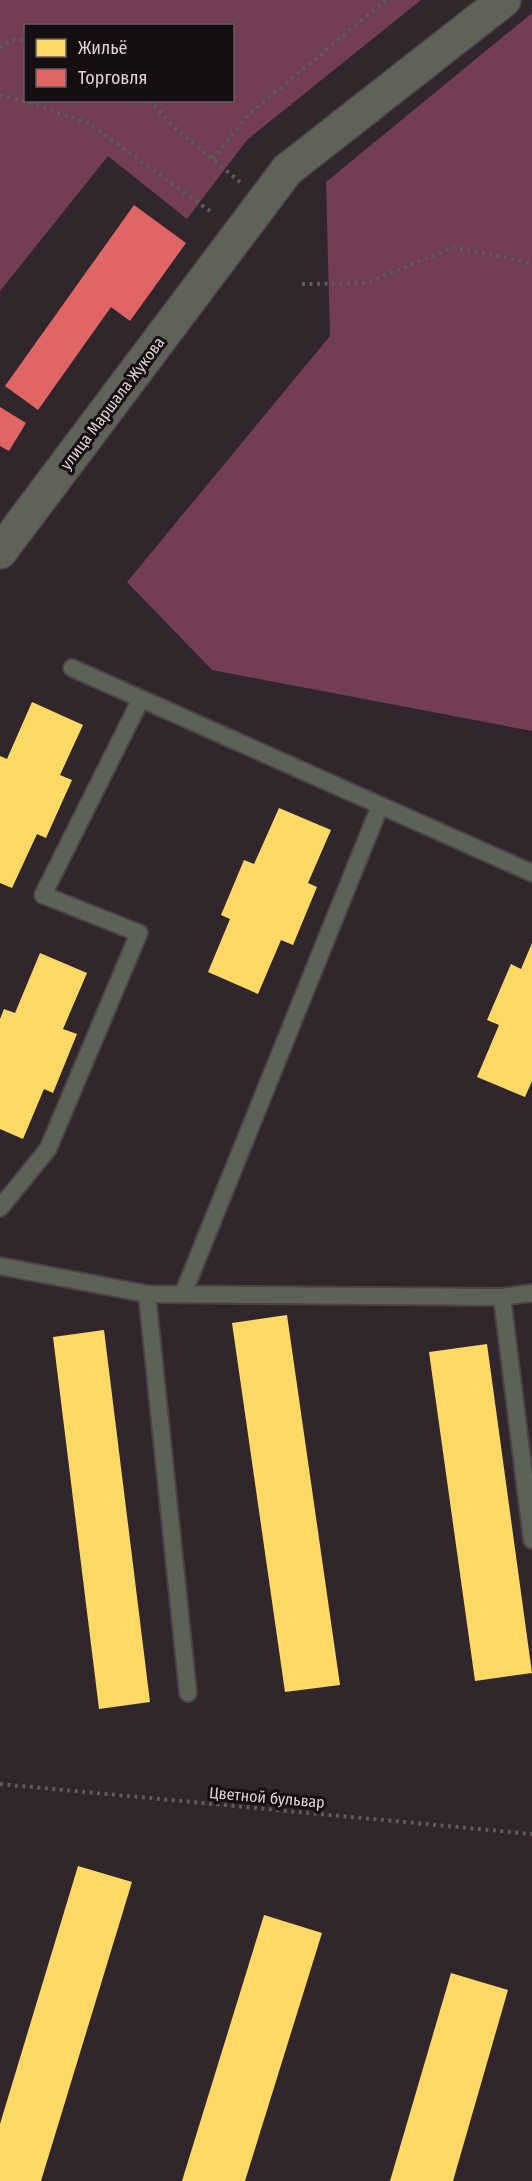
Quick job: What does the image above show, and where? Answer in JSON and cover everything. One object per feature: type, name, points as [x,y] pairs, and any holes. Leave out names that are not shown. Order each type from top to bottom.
[{"type":"street","name":"улица Маршала Жукова","points":[[0,552],[287,170],[504,0]]},
{"type":"lane","points":[[72,668],[532,873]]},
{"type":"lane","points":[[0,1208],[48,1149],[139,933],[43,895],[141,699]]},
{"type":"lane","points":[[183,1294],[380,806]]},
{"type":"lane","points":[[0,1266],[147,1294],[502,1297],[532,1293]]},
{"type":"lane","points":[[147,1294],[188,1693]]},
{"type":"lane","points":[[502,1297],[532,1540]]},
{"type":"path","points":[[213,159],[249,114],[386,0]]},
{"type":"path","points":[[0,48],[10,40],[24,40]]},
{"type":"path","points":[[0,95],[24,101]]},
{"type":"path","points":[[27,102],[88,123],[232,244]]},
{"type":"path","points":[[151,102],[173,126],[263,202]]},
{"type":"path","points":[[302,284],[366,283],[454,247],[532,263]]},
{"type":"path","name":"Цветной бульвар","points":[[0,1784],[532,1834]]},
{"type":"shaded area","points":[[0,0],[421,0],[247,140],[187,219],[108,156],[0,291]]},
{"type":"shaded area","points":[[532,13],[532,731],[212,670],[127,582],[330,336],[326,182]]},
{"type":"building: Жильё","points":[[32,702],[83,725],[60,775],[72,780],[46,838],[37,834],[12,888],[0,883],[0,756],[7,759]]},
{"type":"building: Жильё","points":[[279,808],[331,830],[308,883],[317,887],[293,945],[281,940],[258,994],[208,972],[230,919],[221,915],[244,860],[254,864]]},
{"type":"building: Жильё","points":[[532,943],[532,1081],[525,1097],[477,1077],[499,1025],[487,1020],[511,964],[521,969]]},
{"type":"building: Жильё","points":[[40,953],[87,973],[63,1029],[77,1034],[53,1093],[44,1089],[23,1139],[0,1129],[0,1019],[4,1009],[15,1013]]},
{"type":"building: Жильё","points":[[287,1315],[340,1685],[285,1692],[232,1323]]},
{"type":"building: Жильё","points":[[104,1330],[150,1702],[99,1709],[53,1337]]},
{"type":"building: Жильё","points":[[487,1344],[532,1673],[475,1681],[429,1352]]},
{"type":"building: Жильё","points":[[78,1866],[132,1882],[41,2181],[0,2181],[0,2124]]},
{"type":"building: Жильё","points":[[264,1915],[322,1933],[245,2181],[182,2181]]},
{"type":"building: Жильё","points":[[451,1973],[508,1990],[453,2181],[390,2181]]},
{"type":"building: Торговля","points":[[134,205],[186,243],[130,321],[111,307],[38,410],[5,386]]},
{"type":"building: Торговля","points":[[0,407],[26,423],[9,451],[0,446]]}]
